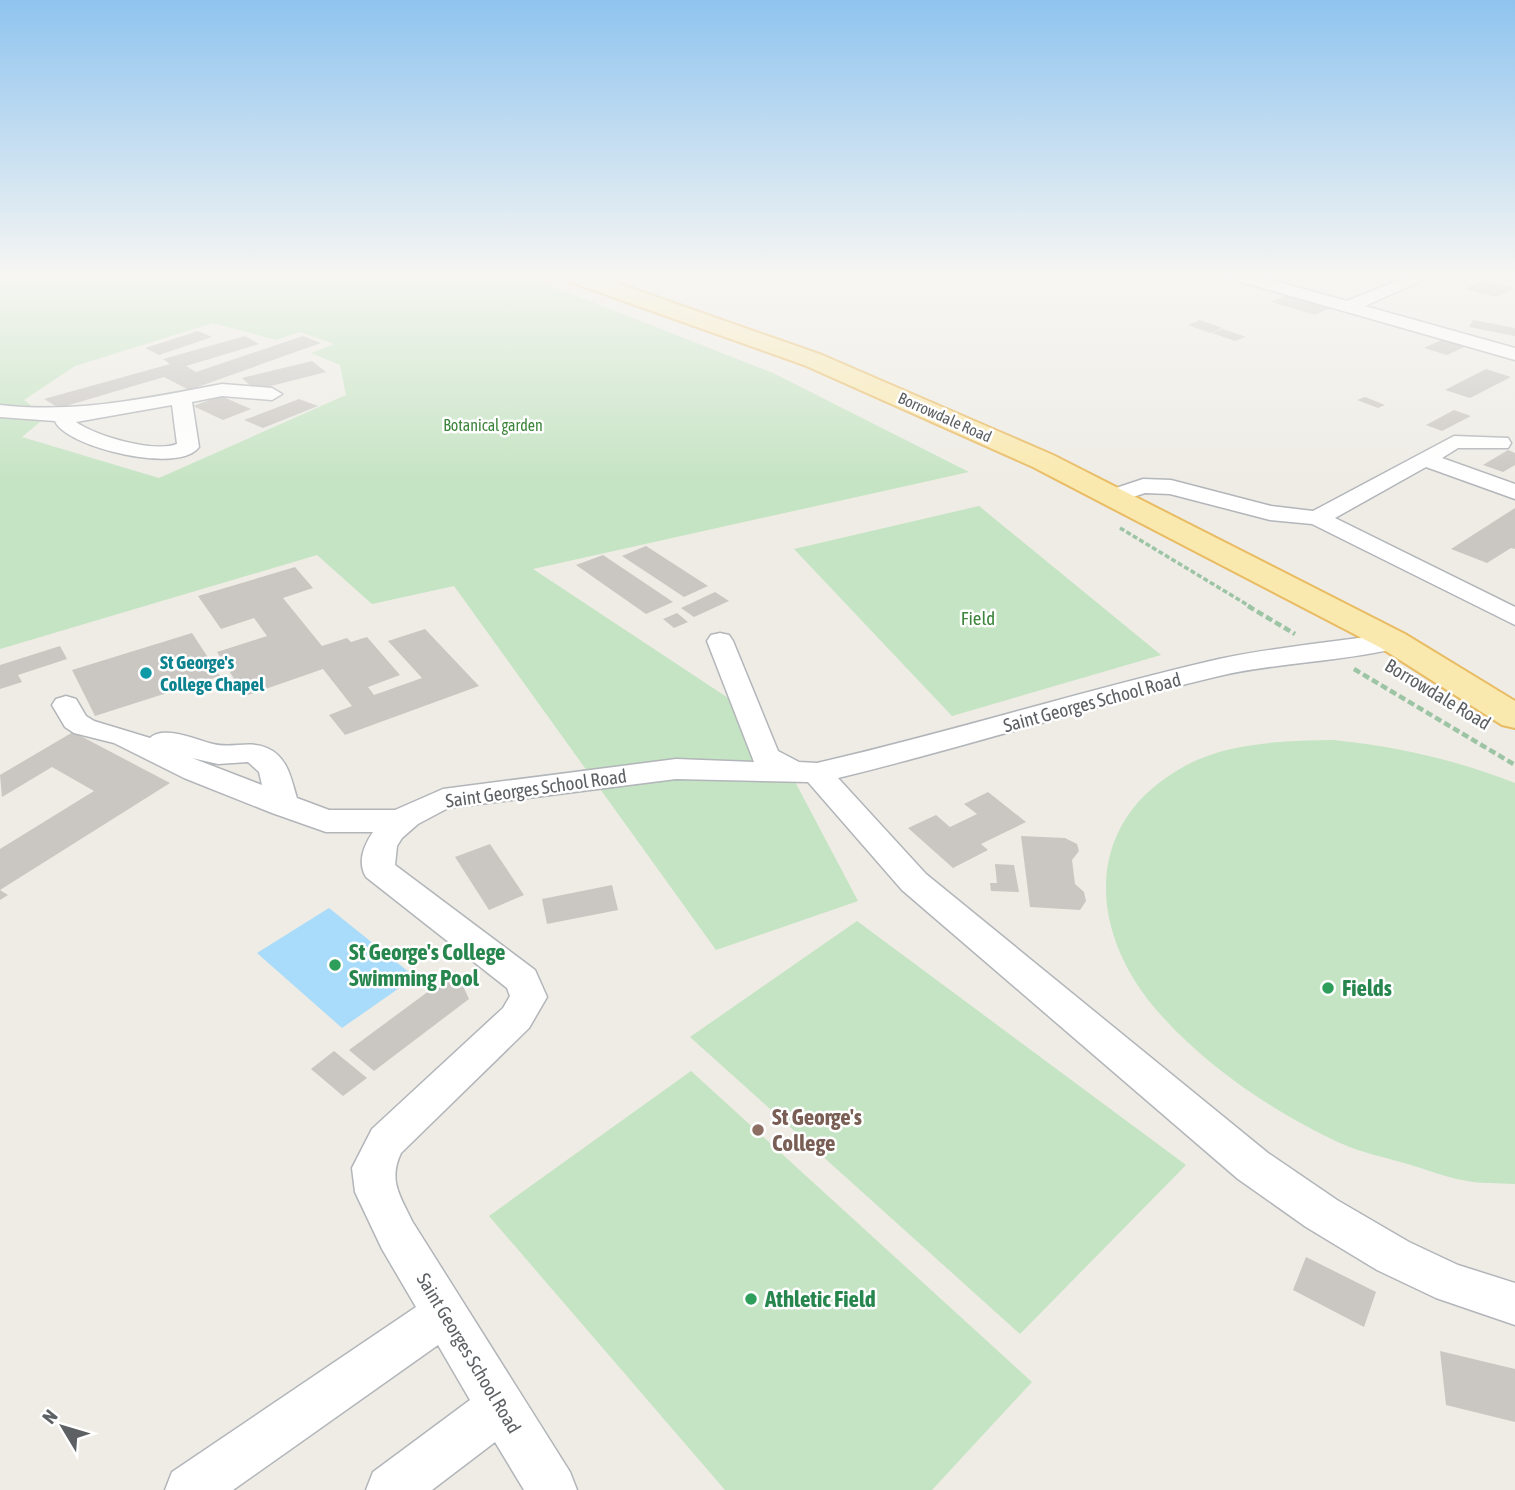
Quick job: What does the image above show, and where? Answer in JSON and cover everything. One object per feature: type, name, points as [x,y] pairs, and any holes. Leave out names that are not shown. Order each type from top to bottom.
[{"type":"main road","name":"Borrowdale Road","points":[[765,344],[813,360],[1043,461],[1112,497],[1132,522],[1377,644],[1515,717]]},
{"type":"main road","name":"Borrowdale Road","points":[[1377,644],[1515,740]]},
{"type":"street","points":[[1479,344],[1515,354]]},
{"type":"street","points":[[0,411],[65,415],[121,410],[222,390],[272,394]]},
{"type":"street","points":[[65,415],[66,424],[74,430],[153,454],[167,454],[188,447],[181,397]]},
{"type":"street","points":[[1317,517],[1454,442],[1500,443]]},
{"type":"street","points":[[1424,459],[1515,492]]},
{"type":"street","points":[[1112,497],[1143,486],[1171,486],[1270,513],[1317,517],[1515,617]]},
{"type":"street","points":[[720,641],[765,756],[792,771],[817,773],[914,882],[1254,1166],[1309,1206],[1364,1239],[1443,1280],[1515,1304]]},
{"type":"street","name":"Saint Georges School Road","points":[[552,1490],[397,1235],[376,1192],[373,1168],[386,1141],[516,1018],[529,997],[522,980],[378,869],[382,844],[403,821],[420,807],[443,799],[637,773],[676,769],[817,773],[943,743],[1080,702],[1222,667],[1377,644]]},
{"type":"street","points":[[66,705],[75,721],[84,727],[206,763],[283,806],[326,821],[403,821]]},
{"type":"street","points":[[190,1490],[444,1313]]},
{"type":"street","points":[[391,1490],[501,1407]]},
{"type":"path","points":[[1132,522],[1327,653],[1515,765]]},
{"type":"green space","name":"Botanical garden","points":[[0,344],[147,344],[75,366],[24,400],[46,417],[22,437],[159,478],[346,395],[340,365],[311,353],[333,344],[698,344],[773,373],[969,472],[533,569],[763,721],[858,901],[716,950],[454,586],[372,604],[317,555],[0,649]]},
{"type":"green space","name":"Field","points":[[979,506],[1161,655],[952,716],[794,549]]},
{"type":"green space","name":"Fields","points":[[1333,740],[1426,755],[1515,783],[1515,1184],[1456,1179],[1366,1153],[1291,1118],[1221,1071],[1179,1034],[1137,984],[1120,951],[1109,918],[1106,884],[1111,852],[1124,822],[1146,794],[1195,761],[1233,748]]},
{"type":"green space","points":[[857,921],[1186,1165],[1020,1334],[690,1037]]},
{"type":"green space","name":"Athletic Field","points":[[691,1071],[1032,1382],[932,1490],[725,1490],[489,1216]]},
{"type":"water","name":"St George's College Swimming Pool","points":[[329,908],[415,977],[342,1028],[257,953]]},
{"type":"building","points":[[159,344],[193,344],[159,355],[145,348]]},
{"type":"building","points":[[218,344],[259,344],[186,366],[196,372],[281,344],[320,344],[189,390],[164,377],[59,408],[44,399],[170,364],[163,359]]},
{"type":"building","points":[[1434,344],[1471,344],[1447,355],[1424,348]]},
{"type":"building","points":[[312,361],[326,372],[255,390],[242,378]]},
{"type":"building","points":[[1486,369],[1511,377],[1470,398],[1445,390]]},
{"type":"building","points":[[221,396],[251,409],[223,420],[193,406]]},
{"type":"building","points":[[1365,397],[1385,405],[1378,408],[1357,400]]},
{"type":"building","points":[[299,399],[318,406],[263,428],[244,420]]},
{"type":"building","points":[[1454,410],[1471,416],[1442,431],[1426,425]]},
{"type":"building","points":[[1508,450],[1515,453],[1515,465],[1503,472],[1483,465]]},
{"type":"building","points":[[1515,508],[1515,549],[1511,548],[1487,563],[1451,549]]},
{"type":"building","points":[[646,546],[708,586],[684,597],[622,556]]},
{"type":"building","points":[[603,555],[673,602],[646,614],[576,565]]},
{"type":"building","points":[[295,567],[313,588],[283,598],[322,646],[347,638],[351,642],[367,637],[400,675],[368,687],[374,695],[422,678],[388,641],[425,629],[479,686],[345,735],[329,715],[352,706],[323,669],[245,696],[217,652],[267,636],[254,618],[221,629],[198,596]]},
{"type":"building","points":[[715,592],[729,601],[694,617],[681,608]]},
{"type":"building","points":[[677,613],[688,622],[674,628],[663,619]]},
{"type":"building","name":"St George's College Chapel","points":[[192,633],[220,676],[95,716],[72,670]]},
{"type":"building","points":[[60,646],[67,659],[18,675],[22,682],[0,689],[0,665]]},
{"type":"building","points":[[73,732],[170,783],[0,890],[0,849],[94,791],[52,767],[2,797],[0,775]]},
{"type":"building","points":[[988,792],[1026,822],[981,844],[988,850],[953,868],[908,828],[936,815],[950,827],[977,814],[964,804]]},
{"type":"building","points":[[1021,836],[1065,838],[1077,844],[1079,851],[1072,860],[1075,884],[1084,892],[1086,901],[1080,910],[1030,907]]},
{"type":"building","points":[[490,844],[524,895],[489,910],[455,857]]},
{"type":"building","points":[[995,864],[1014,865],[1019,892],[991,891],[990,883],[997,883]]},
{"type":"building","points":[[612,885],[618,910],[547,924],[542,899]]},
{"type":"building","points":[[0,890],[8,895],[0,900]]},
{"type":"building","points":[[456,971],[469,999],[374,1071],[349,1050]]},
{"type":"building","points":[[334,1051],[367,1078],[343,1096],[311,1069]]},
{"type":"building","points":[[1306,1257],[1376,1292],[1364,1327],[1293,1290]]},
{"type":"building","points":[[1440,1351],[1515,1369],[1515,1422],[1446,1405]]},
{"type":"place","name":"St George's College Chapel","points":[[146,673]]},
{"type":"place","name":"St George's College Swimming Pool","points":[[335,965]]},
{"type":"place","name":"Fields","points":[[1328,988]]},
{"type":"place","name":"St George's College","points":[[758,1130]]},
{"type":"place","name":"Athletic Field","points":[[751,1299]]}]
